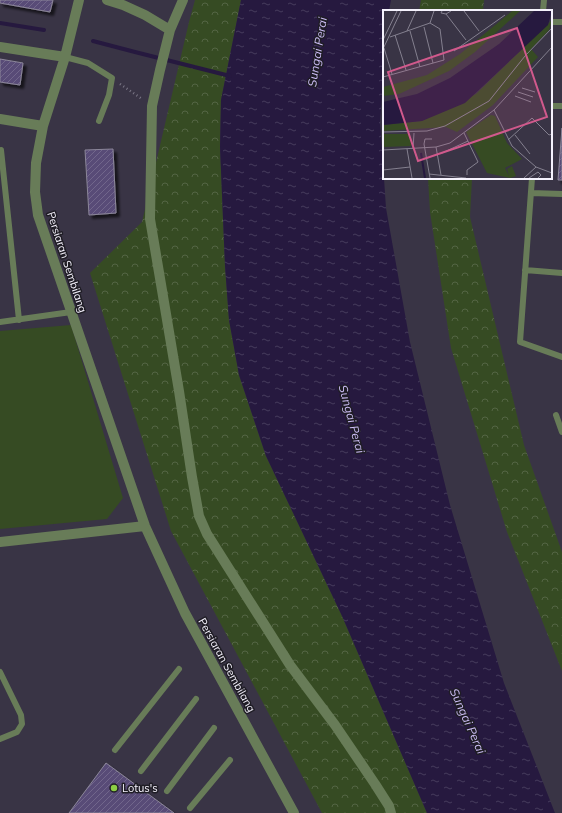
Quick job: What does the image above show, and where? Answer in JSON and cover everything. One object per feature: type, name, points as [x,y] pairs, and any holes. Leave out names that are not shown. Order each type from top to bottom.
[{"type":"street","name":"Persiaran Sembilang","points":[[79,0],[65,57],[43,126],[36,163],[35,192],[38,216],[144,526],[185,613],[294,813]]},
{"type":"street","points":[[107,0],[123,5],[145,15],[170,30]]},
{"type":"street","points":[[183,0],[170,30],[152,106],[150,219],[199,516],[207,534],[290,665],[335,725],[376,784],[389,806],[391,813]]},
{"type":"street","points":[[0,47],[65,57]]},
{"type":"street","points":[[0,119],[43,126]]},
{"type":"street","points":[[0,542],[144,526]]},
{"type":"lane","points":[[543,10],[544,0]]},
{"type":"lane","points":[[65,57],[88,63],[112,78],[110,95],[99,121]]},
{"type":"lane","points":[[1,150],[19,320]]},
{"type":"lane","points":[[532,179],[520,342],[562,357]]},
{"type":"lane","points":[[531,193],[562,194]]},
{"type":"lane","points":[[525,270],[562,273]]},
{"type":"lane","points":[[0,322],[71,312]]},
{"type":"lane","points":[[556,415],[562,432]]},
{"type":"lane","points":[[115,750],[179,669]]},
{"type":"lane","points":[[0,672],[21,715],[22,724],[17,732],[0,739]]},
{"type":"lane","points":[[142,771],[196,699]]},
{"type":"lane","points":[[167,791],[214,728]]},
{"type":"lane","points":[[190,808],[230,760]]},
{"type":"path","points":[[112,78],[152,106]]},
{"type":"green space","points":[[195,0],[241,0],[221,100],[220,147],[229,320],[239,375],[266,456],[342,616],[427,813],[322,813],[171,531],[90,273],[142,222]]},
{"type":"green space","points":[[421,0],[484,0],[483,10],[419,10]]},
{"type":"green space","points":[[428,179],[472,179],[470,217],[524,445],[562,552],[562,671],[507,532],[451,348],[430,212]]},
{"type":"green space","points":[[71,325],[123,498],[107,519],[0,529],[0,331]]},
{"type":"water","name":"Sungai Perai","points":[[241,0],[391,0],[389,10],[383,10],[383,81],[380,122],[383,179],[386,208],[410,342],[450,505],[504,683],[555,813],[427,813],[342,616],[266,456],[239,375],[229,320],[225,266],[220,147],[221,100]]},
{"type":"building","points":[[0,0],[53,0],[50,12],[0,3]]},
{"type":"building","points":[[0,59],[23,63],[20,85],[0,82]]},
{"type":"building","points":[[562,128],[562,180],[558,180]]},
{"type":"building","points":[[113,149],[116,213],[89,215],[85,150]]},
{"type":"building","name":"Lotus's","points":[[106,763],[174,813],[69,813]]},
{"type":"waterway","points":[[0,23],[44,30]]},
{"type":"waterway","points":[[93,41],[230,76]]},
{"type":"place","name":"Lotus's","points":[[114,788]]}]
